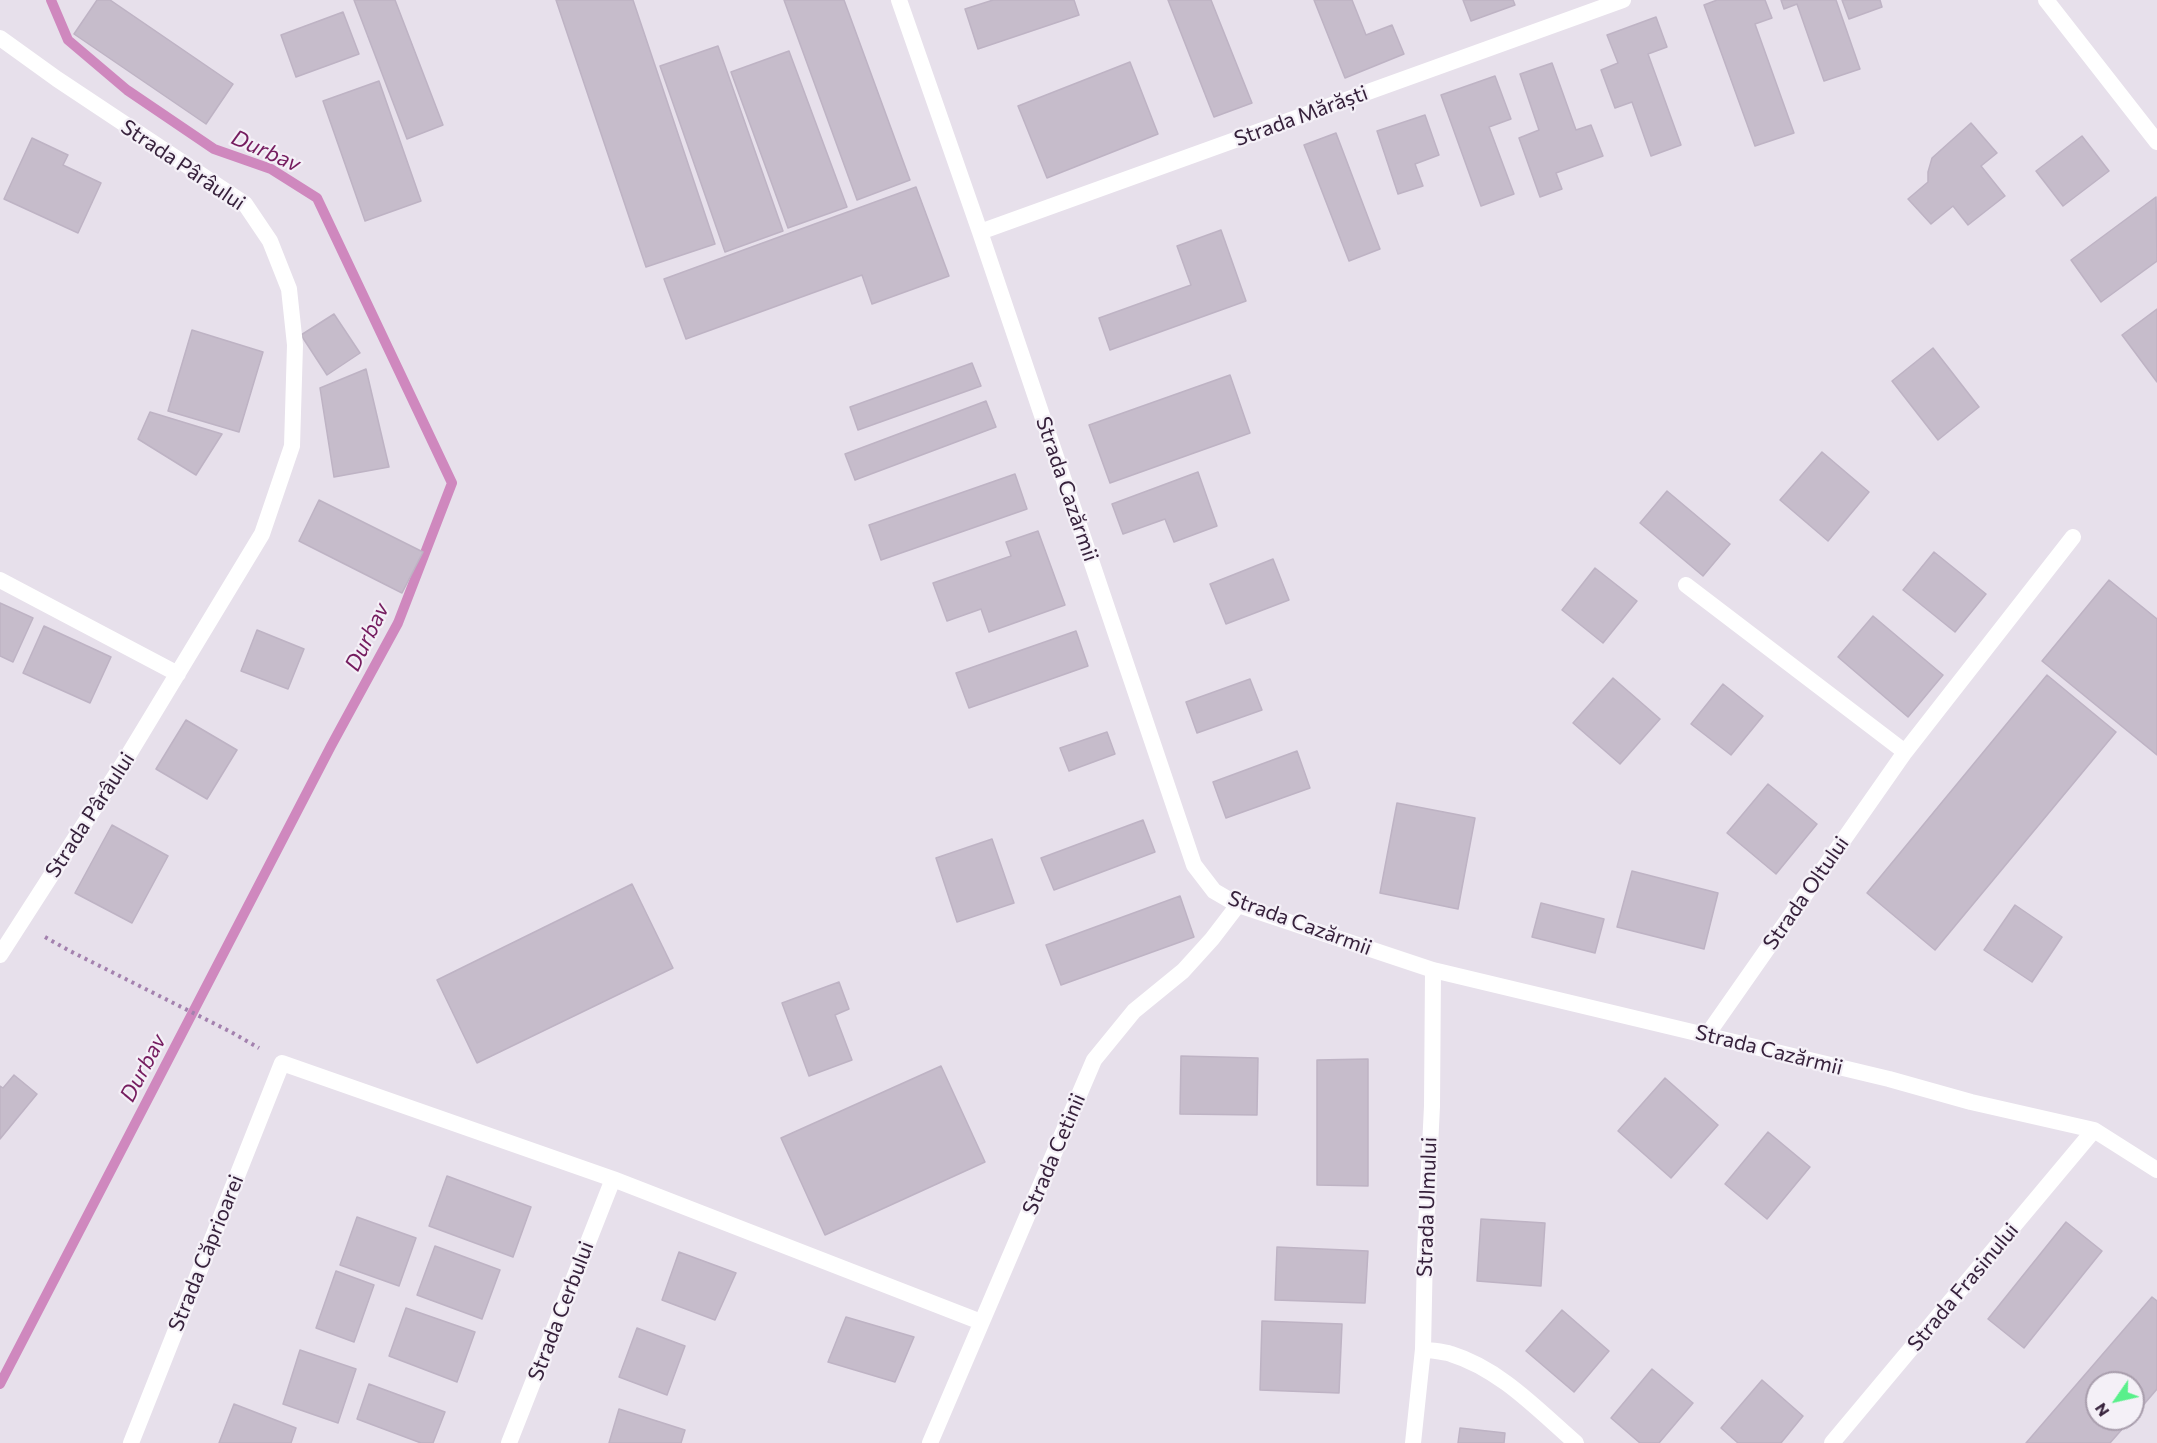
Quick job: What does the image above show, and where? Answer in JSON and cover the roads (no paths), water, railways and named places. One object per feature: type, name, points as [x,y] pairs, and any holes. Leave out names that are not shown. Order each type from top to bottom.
[{"type":"street","name":"Strada Cazărmii","points":[[899,0],[1194,865],[1214,891],[1238,905],[1433,970],[2094,1130],[2157,1170]]},
{"type":"street","name":"Strada Mărăști","points":[[980,232],[1623,0]]},
{"type":"street","points":[[2046,0],[2157,142]]},
{"type":"street","name":"Strada Pârâului","points":[[0,38],[57,80],[245,204],[270,241],[289,289],[295,345],[292,446],[262,534],[120,768],[0,955]]},
{"type":"street","name":"Strada Oltului","points":[[1707,1035],[1905,752],[2073,537]]},
{"type":"street","points":[[0,580],[178,674]]},
{"type":"street","points":[[1686,585],[1905,752]]},
{"type":"street","name":"Strada Cetinii","points":[[930,1443],[1094,1060],[1134,1011],[1183,971],[1238,905]]},
{"type":"street","name":"Strada Ulmului","points":[[1413,1443],[1423,1349],[1432,1106],[1433,970]]},
{"type":"street","name":"Strada Căprioarei","points":[[131,1443],[282,1063],[613,1179]]},
{"type":"street","name":"Strada Frasinului","points":[[1832,1443],[2094,1130]]},
{"type":"street","points":[[613,1179],[981,1322]]},
{"type":"street","name":"Strada Cerbului","points":[[509,1443],[613,1179]]},
{"type":"street","points":[[1423,1349],[1449,1353],[1480,1366],[1520,1394],[1576,1443]]},
{"type":"waterway","name":"Durbav","points":[[0,1384],[331,746],[398,623],[452,483],[317,198],[271,169],[214,149],[127,90],[68,40],[51,0]]}]
